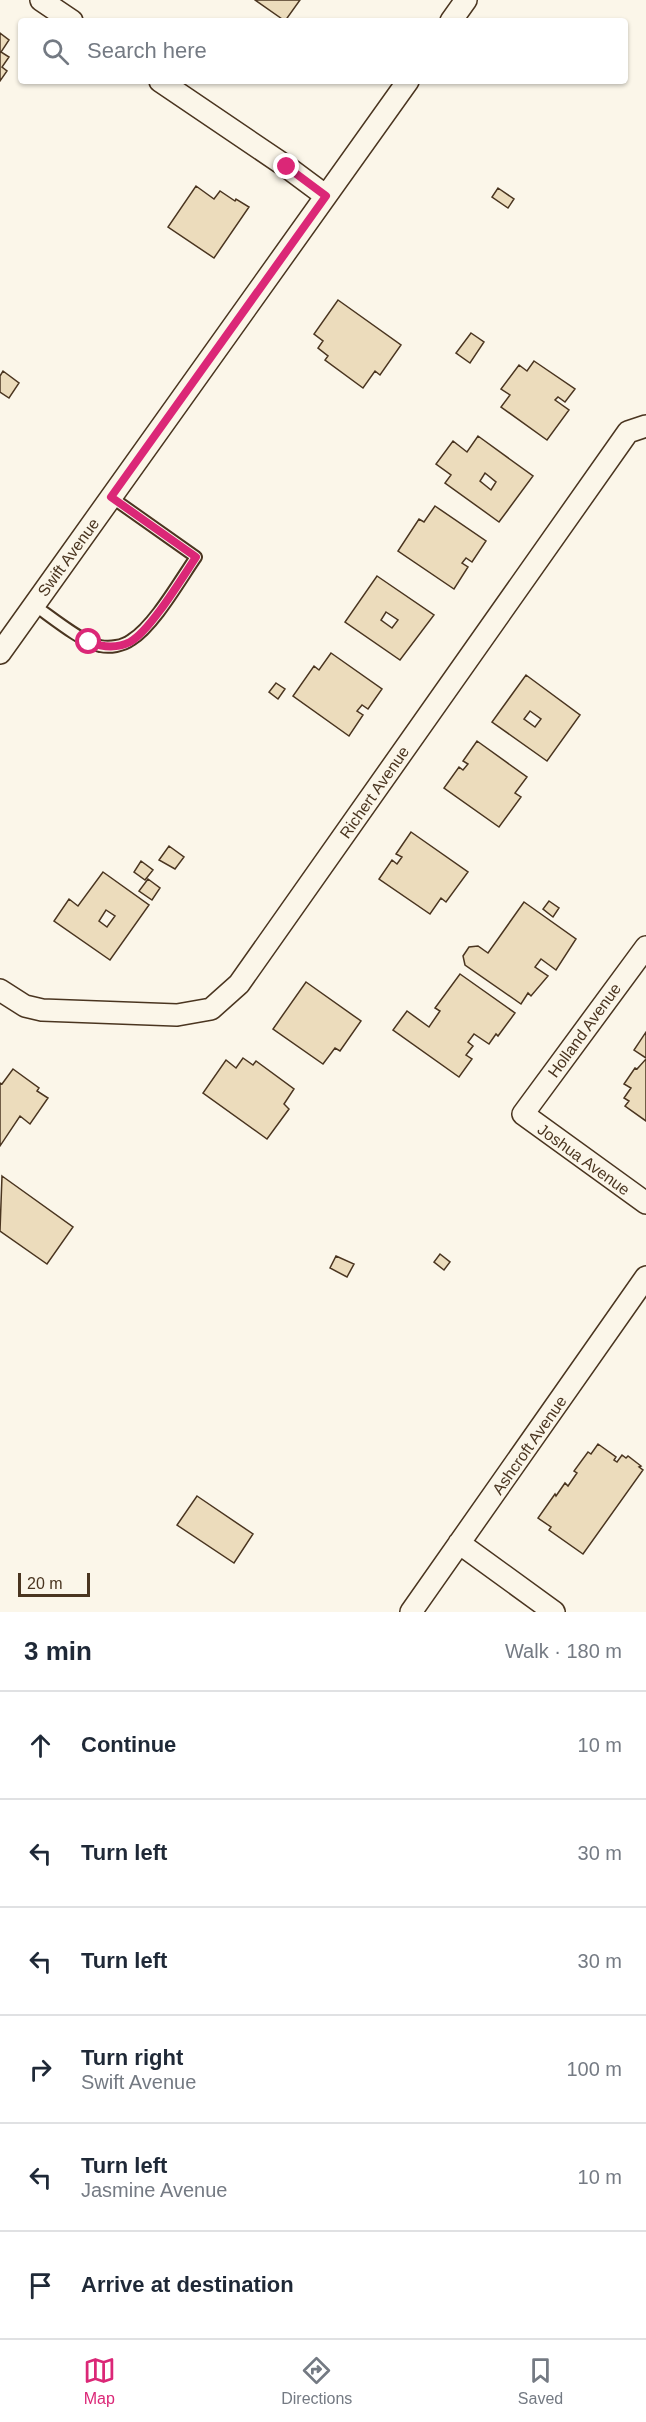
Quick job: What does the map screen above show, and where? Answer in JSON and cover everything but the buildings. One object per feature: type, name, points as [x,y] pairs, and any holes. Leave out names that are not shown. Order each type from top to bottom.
[{"type":"street","points":[[41,0],[68,18]]},
{"type":"street","points":[[453,18],[465,0]]},
{"type":"street","points":[[164,84],[326,196]]},
{"type":"street","name":"Swift Avenue","points":[[0,653],[406,84]]},
{"type":"street","name":"Richert Avenue","points":[[0,990],[25,1006],[42,1010],[177,1015],[211,1009],[239,984],[628,432],[646,426]]},
{"type":"street","name":"Holland Avenue","points":[[523,1114],[646,947]]},
{"type":"street","name":"Joshua Avenue","points":[[523,1114],[646,1203]]},
{"type":"street","name":"Ashcroft Avenue","points":[[411,1612],[646,1277]]},
{"type":"street","points":[[459,1543],[554,1612]]},
{"type":"lane","points":[[34,605],[89,642],[100,646],[114,646],[130,642],[144,629],[196,557],[111,497]]},
{"type":"route","points":[[89,642],[100,646],[114,646],[130,642],[144,629],[196,557],[111,497],[326,196],[287,167]]}]
